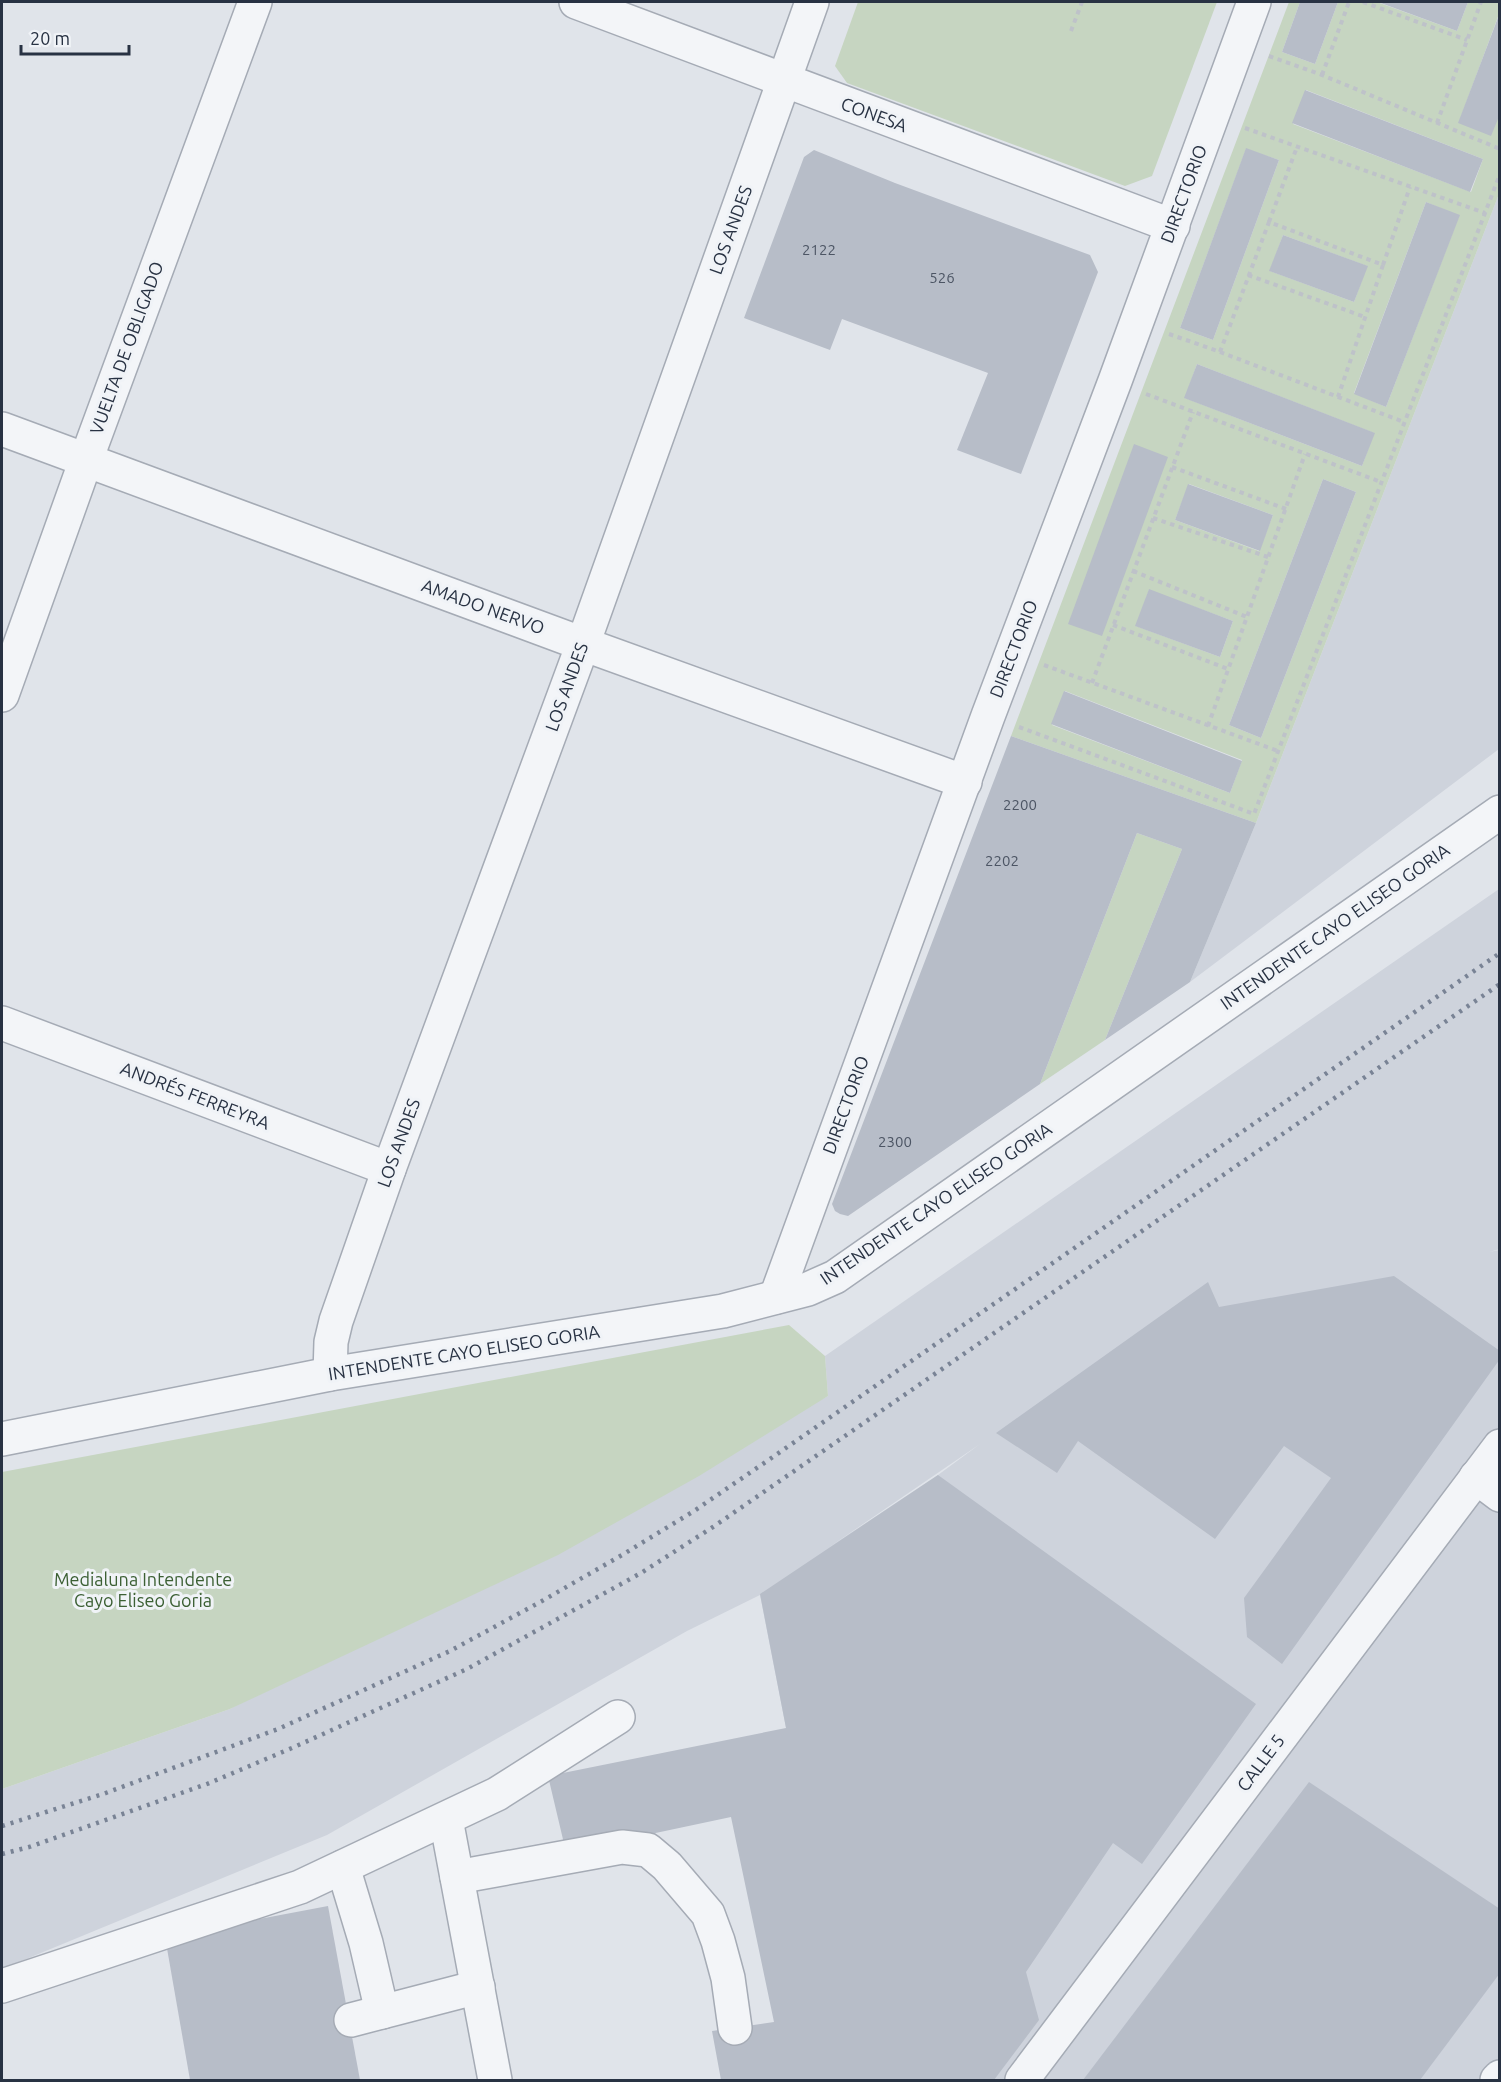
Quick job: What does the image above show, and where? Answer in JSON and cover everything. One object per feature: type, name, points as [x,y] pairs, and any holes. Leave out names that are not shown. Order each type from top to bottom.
[{"type":"street","name":"VUELTA DE OBLIGADO","points":[[2,695],[255,2]]},
{"type":"street","name":"CONESA","points":[[576,2],[1173,226]]},
{"type":"street","name":"LOS ANDES","points":[[330,1374],[331,1342],[336,1321],[389,1169],[584,644],[812,2]]},
{"type":"street","name":"DIRECTORIO","points":[[776,1298],[988,716],[1137,323],[1254,2]]},
{"type":"street","name":"AMADO NERVO","points":[[2,429],[965,782]]},
{"type":"street","name":"INTENDENTE CAYO ELISEO GORIA","points":[[2,1439],[330,1374],[723,1311],[808,1289],[835,1277],[1500,812]]},
{"type":"street","name":"ANDRÉS FERREYRA","points":[[2,1023],[389,1169]]},
{"type":"street","name":"CALLE 5","points":[[1022,2080],[1488,1486],[1500,1446]]},
{"type":"street","points":[[2,1986],[300,1887],[497,1794],[618,1717]]},
{"type":"street","points":[[446,1819],[495,2080]]},
{"type":"street","points":[[457,1878],[622,1847],[648,1850],[667,1866],[708,1914],[728,1978],[735,2028]]},
{"type":"street","points":[[343,1867],[366,1943],[366,2016],[478,1987]]},
{"type":"path","points":[[1071,31],[1082,2]]},
{"type":"path","points":[[1322,75],[1349,2]]},
{"type":"path","points":[[1363,2],[1467,40]]},
{"type":"path","points":[[1437,123],[1481,2]]},
{"type":"path","points":[[1238,45],[1322,75],[1500,149]]},
{"type":"path","points":[[1213,116],[1485,213]]},
{"type":"path","points":[[1220,352],[1297,147]]},
{"type":"path","points":[[988,716],[1254,814],[1500,174]]},
{"type":"path","points":[[1338,397],[1410,187]]},
{"type":"path","points":[[1269,222],[1383,265]]},
{"type":"path","points":[[1248,275],[1365,317]]},
{"type":"path","points":[[1137,323],[1404,422]]},
{"type":"path","points":[[1115,381],[1381,482]]},
{"type":"path","points":[[1092,683],[1192,412]]},
{"type":"path","points":[[1208,726],[1305,454]]},
{"type":"path","points":[[1172,467],[1286,509]]},
{"type":"path","points":[[1153,518],[1268,557]]},
{"type":"path","points":[[1133,571],[1247,617]]},
{"type":"path","points":[[1113,625],[1228,669]]},
{"type":"path","points":[[1013,653],[1278,751]]},
{"type":"shaded area","points":[[1499,194],[1499,749],[1190,982],[1256,823]]},
{"type":"shaded area","points":[[1499,889],[1500,1249],[1489,1252],[1499,1250],[1499,2080],[855,2080],[760,1595],[687,1631],[327,1835],[2,1969],[2,1789],[230,1709],[828,1396],[825,1356]],"holes":[[[980,1444],[938,1475],[828,1548]]]},
{"type":"green space","points":[[858,2],[1217,2],[1152,176],[1125,186],[847,83],[835,66]]},
{"type":"green space","points":[[1289,2],[1300,2],[1282,52],[1315,64],[1338,2],[1377,2],[1457,31],[1468,2],[1499,2],[1499,14],[1459,122],[1499,114],[1499,194],[1256,823],[1011,736]],"holes":[[[1306,90],[1483,159],[1471,192],[1293,124]],[[1246,149],[1279,160],[1213,340],[1180,328]],[[1426,202],[1459,216],[1386,407],[1354,393]],[[1283,235],[1367,266],[1354,302],[1270,271]],[[1197,364],[1374,433],[1362,466],[1185,398]],[[1323,479],[1356,492],[1261,738],[1229,725]],[[1189,484],[1273,515],[1259,551],[1175,520]],[[1149,590],[1233,621],[1220,657],[1136,626]],[[1065,691],[1242,760],[1230,793],[1052,725]]]},
{"type":"green space","points":[[1137,833],[1182,849],[1105,1040],[1040,1084]]},
{"type":"green space","name":"Medialuna Intendente Cayo Eliseo Goria","points":[[789,1325],[825,1356],[828,1396],[699,1476],[558,1555],[230,1709],[2,1789],[2,1472]]},
{"type":"building","points":[[1300,2],[1338,2],[1315,64],[1282,52]]},
{"type":"building","points":[[1378,2],[1468,2],[1457,31]]},
{"type":"building","points":[[1499,15],[1500,114],[1491,136],[1458,123]]},
{"type":"building","points":[[1305,90],[1483,159],[1470,192],[1292,123]]},
{"type":"building","points":[[1246,148],[1279,160],[1213,340],[1180,328]]},
{"type":"building","points":[[814,150],[895,183],[1090,255],[1098,272],[1021,474],[957,450],[988,373],[842,319],[830,350],[744,318],[804,157]]},
{"type":"building","points":[[1426,202],[1460,215],[1386,407],[1354,394]]},
{"type":"building","points":[[1283,235],[1368,266],[1354,302],[1269,271]]},
{"type":"building","points":[[1197,364],[1375,433],[1362,466],[1184,398]]},
{"type":"building","points":[[1134,444],[1168,457],[1102,636],[1068,624]]},
{"type":"building","points":[[1323,479],[1356,492],[1261,738],[1229,725]]},
{"type":"building","points":[[1188,484],[1273,515],[1260,551],[1175,520]]},
{"type":"building","points":[[1149,589],[1233,621],[1220,657],[1135,626]]},
{"type":"building","points":[[1064,691],[1242,761],[1230,793],[1051,724]]},
{"type":"building","points":[[1011,736],[1256,823],[1190,982],[1105,1040],[1182,849],[1137,833],[1040,1084],[848,1216],[840,1214],[835,1211],[832,1204]]},
{"type":"building","points":[[1394,1276],[1500,1351],[1500,1359],[1282,1664],[1247,1637],[1244,1598],[1331,1478],[1284,1446],[1215,1539],[1078,1441],[1057,1473],[996,1433],[1208,1282],[1219,1307]]},
{"type":"building","points":[[938,1475],[1256,1704],[1142,1864],[1113,1843],[1026,1972],[1039,2020],[994,2080],[721,2080],[712,2031],[774,2022],[731,1817],[566,1852],[548,1776],[786,1728],[760,1594]]},
{"type":"building","points":[[1309,1782],[1500,1909],[1500,1973],[1420,2080],[1083,2080]]},
{"type":"building","points":[[328,1906],[360,2080],[190,2080],[165,1937]]},
{"type":"railway","points":[[2,1826],[103,1794],[278,1729],[450,1651],[622,1555],[694,1511],[770,1459],[1500,953]]},
{"type":"railway","points":[[2,1854],[29,1847],[207,1784],[292,1748],[467,1669],[641,1573],[713,1527],[1500,984]]}]
